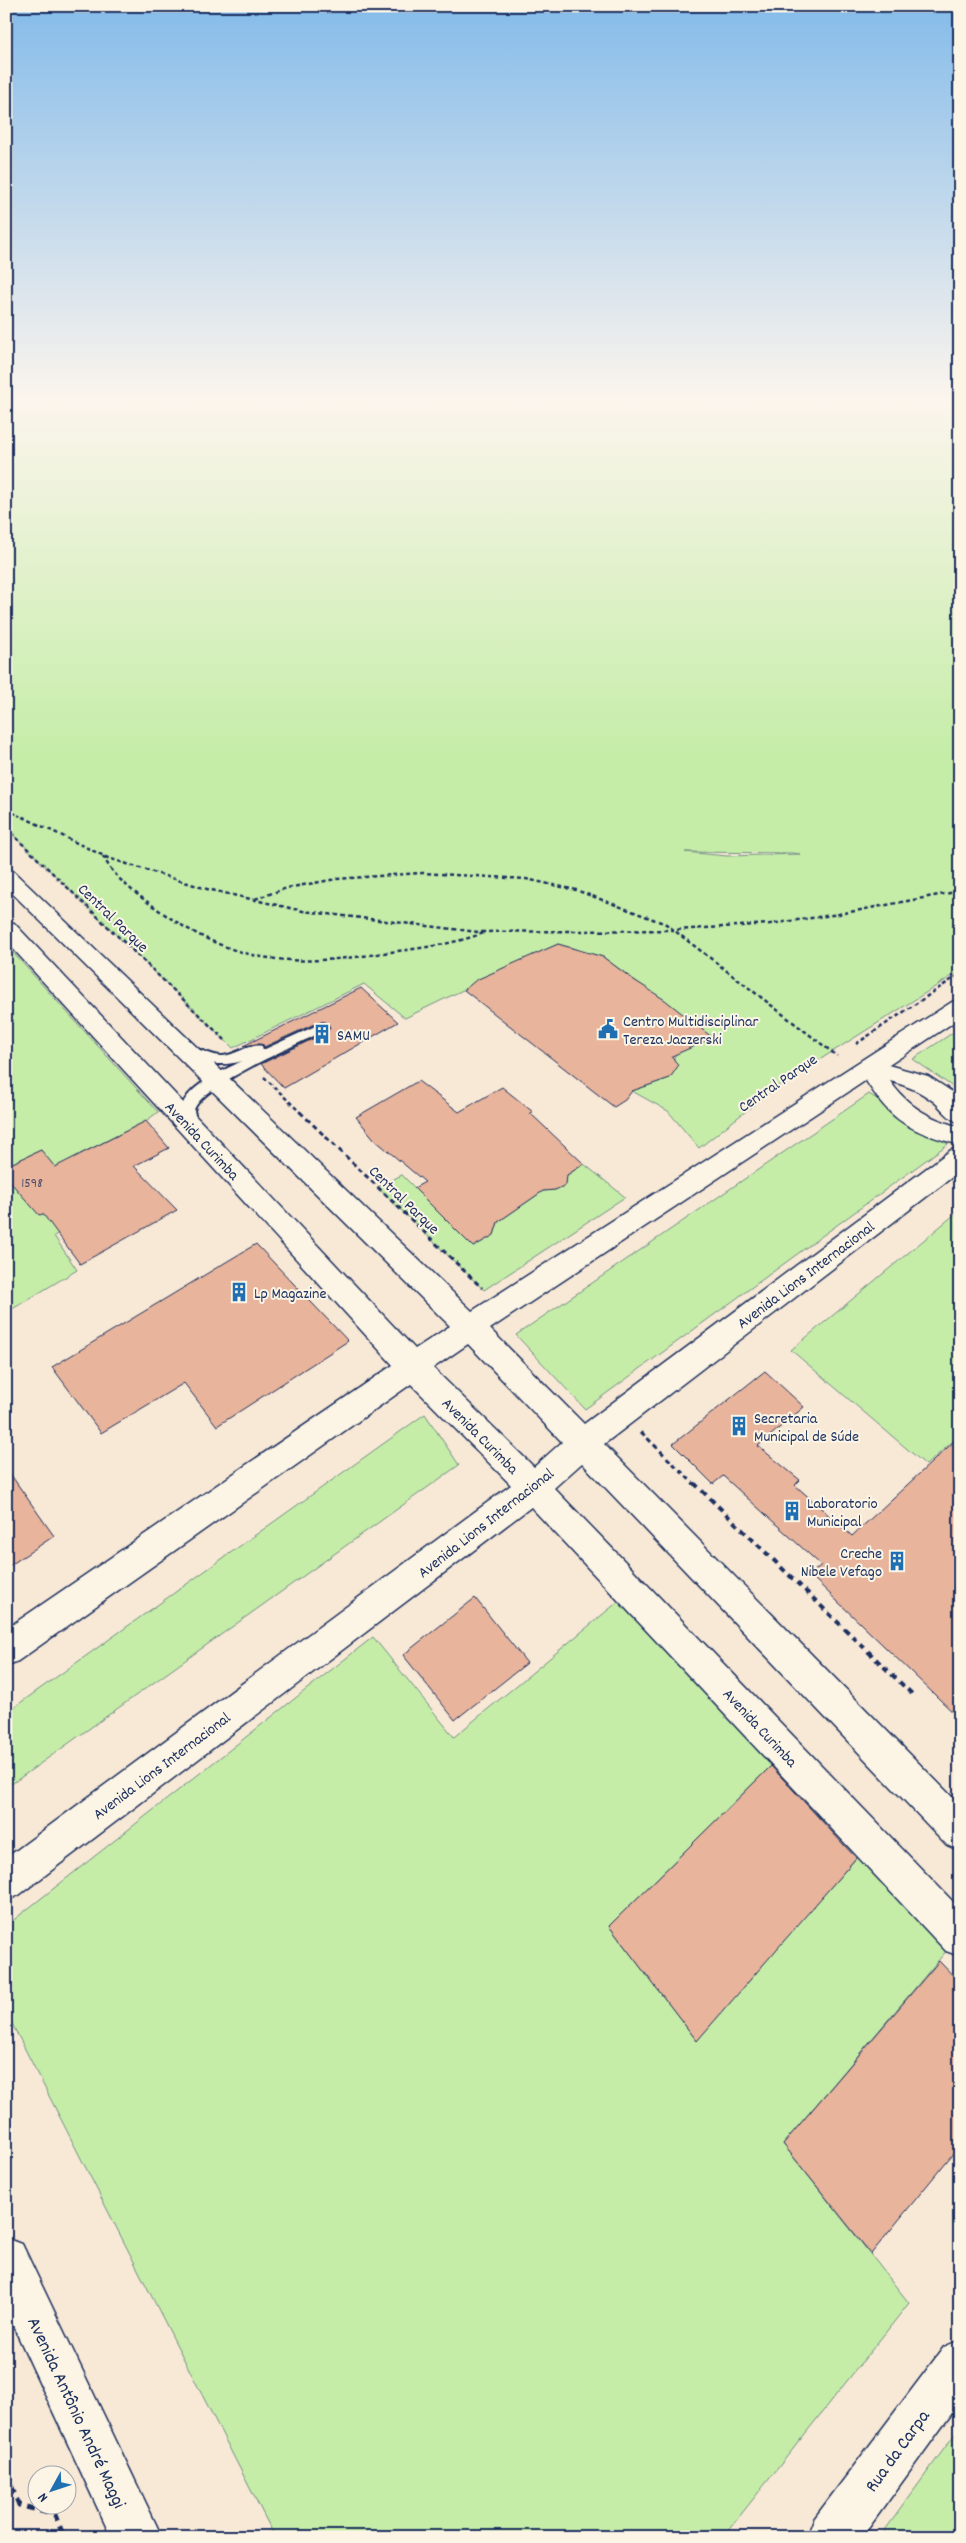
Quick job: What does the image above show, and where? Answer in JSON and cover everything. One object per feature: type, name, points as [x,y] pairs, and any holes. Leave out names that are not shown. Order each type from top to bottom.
[{"type":"street","points":[[6,875],[470,1327],[584,1442],[960,1832]]},
{"type":"street","name":"Avenida Curimba","points":[[6,928],[414,1368],[533,1487],[960,1937]]},
{"type":"street","points":[[6,1649],[414,1368],[470,1327],[870,1068],[960,1007]]},
{"type":"street","points":[[870,1068],[931,1086],[951,1101],[960,1114]]},
{"type":"street","points":[[870,1068],[892,1104],[904,1114],[933,1129],[960,1136]]},
{"type":"street","name":"Avenida Lions Internacional","points":[[6,1882],[533,1487],[584,1442],[960,1157]]},
{"type":"street","name":"Avenida Antônio André Maggi","points":[[6,2260],[137,2537]]},
{"type":"street","name":"Rua da Carpa","points":[[832,2537],[960,2363]]},
{"type":"lane","points":[[190,1126],[186,1112],[188,1105],[203,1088],[246,1060],[318,1024]]},
{"type":"lane","points":[[184,1048],[211,1060],[224,1062],[246,1060]]},
{"type":"path","name":"Central Parque","points":[[6,809],[103,855],[207,888],[254,900],[303,911],[488,932],[675,930],[770,924],[839,914],[960,891]]},
{"type":"path","name":"Central Parque","points":[[6,828],[484,1290]]},
{"type":"path","points":[[103,855],[108,868],[158,910],[186,929],[220,946],[251,957],[290,962],[353,959],[446,944],[488,932]]},
{"type":"path","name":"Central Parque","points":[[254,900],[287,888],[336,879],[422,873],[526,880],[576,890],[666,924],[837,1056]]},
{"type":"path","points":[[853,1045],[960,974]]},
{"type":"path","name":"Central Parque","points":[[829,1062],[845,1051]]},
{"type":"path","points":[[646,1424],[638,1429],[912,1694]]},
{"type":"path","points":[[6,2473],[19,2505],[55,2515],[64,2537]]},
{"type":"green space","points":[[6,518],[960,518],[960,971],[775,1088],[699,1148],[668,1111],[632,1091],[670,1078],[674,1057],[678,1051],[687,1045],[713,1038],[603,957],[558,944],[405,1018],[364,984],[233,1048],[6,828]],"holes":[[[685,852],[792,853],[800,854],[727,856]]]},
{"type":"green space","points":[[6,945],[158,1112],[146,1121],[80,1154],[66,1201],[41,1150],[6,1166]]},
{"type":"green space","points":[[960,1028],[960,1092],[913,1059]]},
{"type":"green space","points":[[869,1094],[948,1144],[585,1409],[516,1335]]},
{"type":"green space","points":[[584,1164],[625,1197],[484,1290],[377,1187],[402,1175],[473,1247],[494,1235],[498,1222],[543,1191],[555,1190],[565,1185],[567,1175]]},
{"type":"green space","points":[[6,1177],[59,1205],[76,1223],[54,1236],[77,1270],[9,1311],[6,1306]]},
{"type":"green space","points":[[960,1210],[960,1435],[926,1465],[791,1350]]},
{"type":"green space","points":[[425,1414],[459,1465],[6,1788],[6,1713]]},
{"type":"green space","points":[[619,1601],[775,1762],[609,1926],[695,2038],[860,1854],[948,1949],[783,2144],[909,2303],[723,2537],[275,2537],[6,2012],[6,1926],[373,1637],[454,1737]]},
{"type":"green space","points":[[960,2427],[960,2537],[880,2537]]},
{"type":"building","name":"Centro Multidisciplinar Tereza Jaczerski","points":[[558,944],[603,957],[665,1000],[713,1038],[672,1056],[678,1066],[670,1078],[632,1091],[625,1100],[614,1107],[464,990],[476,980]]},
{"type":"building","name":"SAMU","points":[[361,988],[398,1022],[284,1088],[261,1064],[327,1032],[330,1028],[328,1023],[321,1021],[264,1047],[258,1044],[243,1046]]},
{"type":"building","points":[[418,1081],[459,1112],[502,1087],[533,1112],[530,1113],[584,1164],[567,1175],[566,1185],[555,1190],[543,1191],[498,1222],[494,1235],[473,1247],[414,1188],[425,1182],[375,1140],[356,1117]]},
{"type":"building","points":[[146,1121],[169,1148],[134,1166],[177,1210],[80,1264],[43,1214],[39,1215],[6,1177],[6,1166],[41,1150],[55,1167]]},
{"type":"building","name":"Lp Magazine","points":[[256,1244],[348,1341],[217,1426],[184,1383],[101,1433],[52,1367]]},
{"type":"building","points":[[765,1371],[804,1407],[758,1446],[800,1480],[795,1485],[852,1536],[960,1436],[960,1719],[810,1575],[821,1565],[723,1476],[713,1484],[673,1444]]},
{"type":"building","points":[[6,1468],[54,1536],[6,1568]]},
{"type":"building","points":[[475,1598],[527,1663],[455,1720],[403,1655]]},
{"type":"building","points":[[771,1766],[856,1858],[697,2041],[609,1926]]},
{"type":"building","points":[[939,1961],[960,1983],[960,2145],[871,2254],[783,2144]]},
{"type":"place","name":"Centro Multidisciplinar Tereza Jaczerski","points":[[608,1029]]},
{"type":"place","name":"SAMU","points":[[322,1034]]},
{"type":"place","name":"Lp Magazine","points":[[239,1292]]},
{"type":"place","name":"Secretaria Municipal de Súde","points":[[739,1426]]},
{"type":"place","name":"Laboratorio Municipal","points":[[792,1511]]},
{"type":"place","name":"Creche Nibele Vefago","points":[[897,1561]]}]
